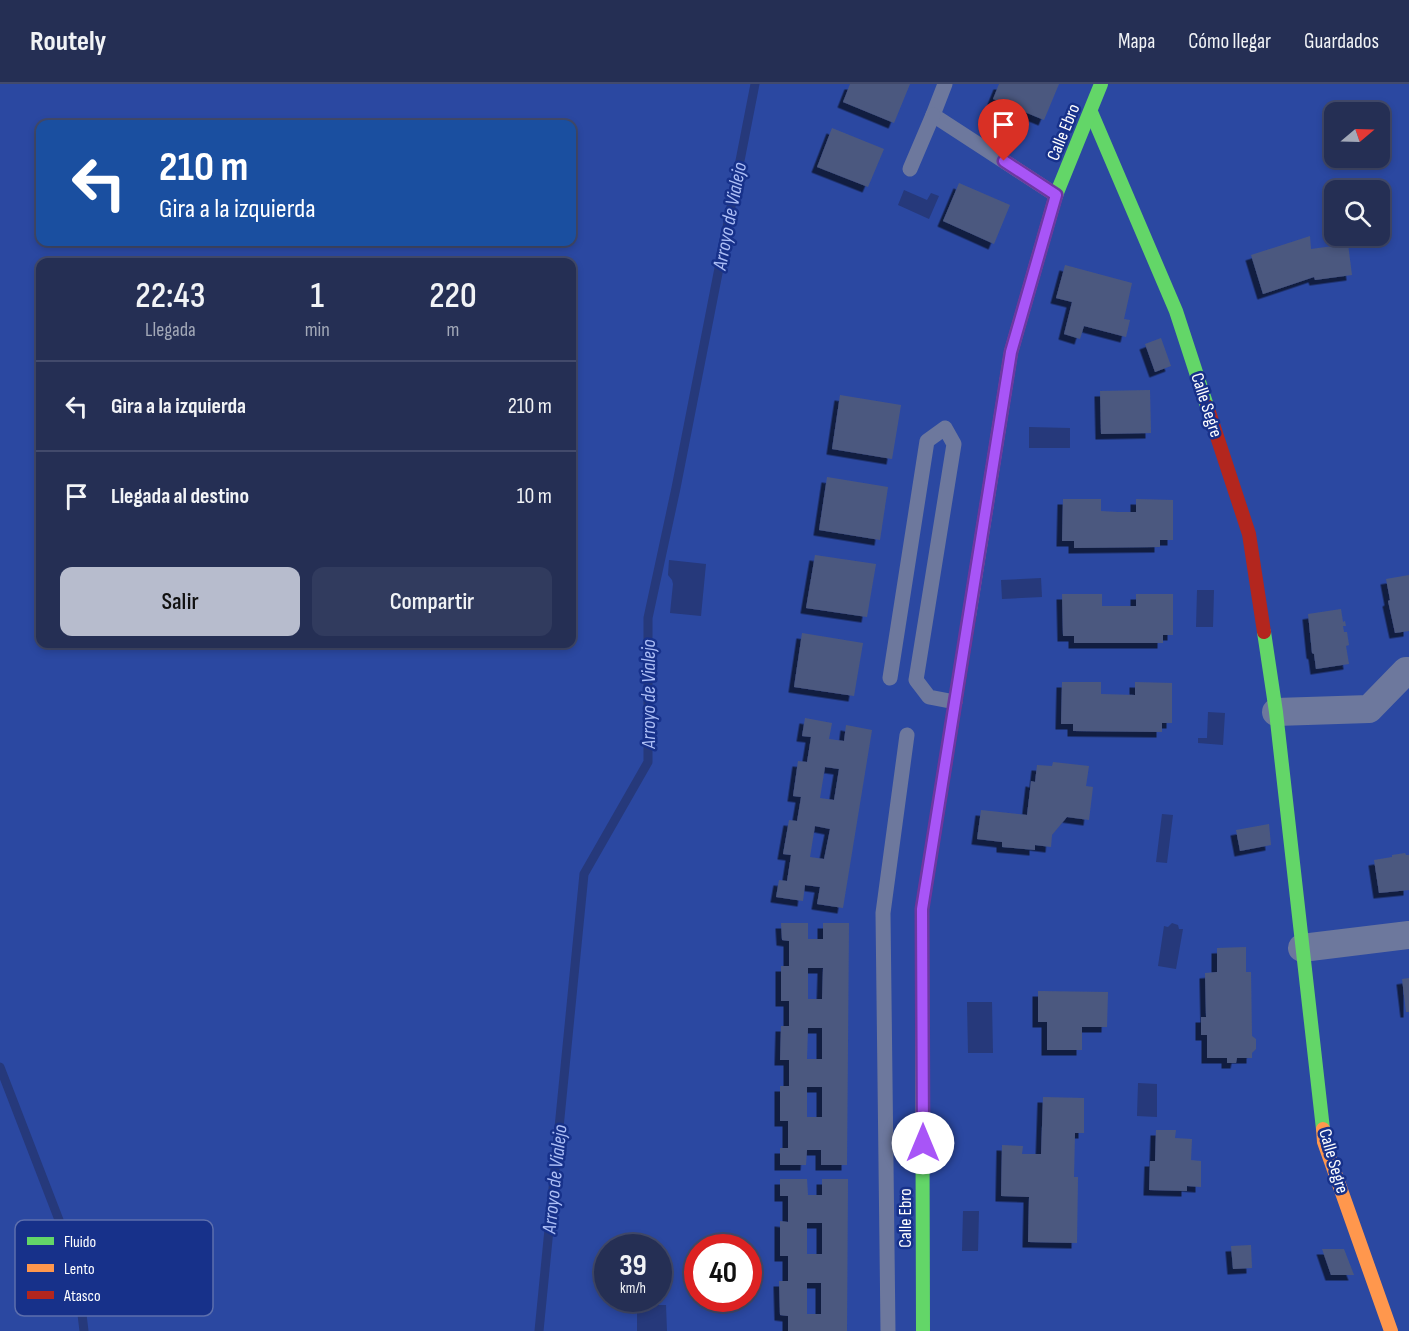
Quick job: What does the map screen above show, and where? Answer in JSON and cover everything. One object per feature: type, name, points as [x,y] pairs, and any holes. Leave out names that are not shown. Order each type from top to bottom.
[{"type":"street","name":"Calle Ebro","points":[[923,1331],[922,909],[1011,352],[1056,195],[1101,84]]},
{"type":"street","name":"Calle Segre","points":[[1090,112],[1176,311],[1248,534],[1276,712],[1324,1142],[1391,1331]]},
{"type":"street","points":[[1276,712],[1369,709],[1406,671],[1409,671]]},
{"type":"street","points":[[1302,948],[1409,935]]},
{"type":"lane","points":[[910,168],[945,84]]},
{"type":"lane","points":[[933,115],[1056,195]]},
{"type":"lane","points":[[890,678],[927,441],[945,428],[954,444],[916,680],[929,697],[955,702]]},
{"type":"lane","points":[[888,1331],[883,913],[907,735]]},
{"type":"shaded area","points":[[0,84],[1409,84],[1409,1331],[0,1331]]},
{"type":"shaded area","points":[[904,190],[927,200],[931,193],[939,196],[929,219],[898,205]]},
{"type":"shaded area","points":[[1029,427],[1070,428],[1070,448],[1029,448]]},
{"type":"shaded area","points":[[669,560],[706,564],[701,616],[670,613],[673,584],[668,575]]},
{"type":"shaded area","points":[[1041,578],[1042,597],[1002,599],[1001,580]]},
{"type":"shaded area","points":[[1197,590],[1214,590],[1213,627],[1196,627]]},
{"type":"shaded area","points":[[1208,712],[1225,713],[1223,745],[1198,743],[1198,738],[1207,738]]},
{"type":"shaded area","points":[[1162,814],[1173,815],[1167,863],[1156,862]]},
{"type":"shaded area","points":[[1172,923],[1178,925],[1179,929],[1183,929],[1176,969],[1158,966],[1164,926],[1168,927]]},
{"type":"shaded area","points":[[967,1002],[992,1002],[993,1053],[968,1053]]},
{"type":"shaded area","points":[[1138,1083],[1157,1084],[1157,1117],[1137,1116]]},
{"type":"shaded area","points":[[963,1211],[979,1211],[978,1251],[962,1251]]},
{"type":"shaded area","points":[[637,1312],[666,1312],[667,1331],[637,1331]]},
{"type":"building","points":[[850,84],[910,84],[894,123],[843,102]]},
{"type":"building","points":[[999,84],[1059,84],[1044,120],[993,99]]},
{"type":"building","points":[[832,128],[884,149],[868,187],[817,167]]},
{"type":"building","points":[[959,183],[1010,205],[994,244],[943,221]]},
{"type":"building","points":[[1310,236],[1311,249],[1348,246],[1352,275],[1315,280],[1314,277],[1263,294],[1251,255]]},
{"type":"building","points":[[1065,265],[1132,283],[1124,319],[1130,320],[1126,337],[1084,326],[1080,339],[1064,334],[1072,302],[1056,298]]},
{"type":"building","points":[[1161,338],[1171,366],[1155,372],[1145,344]]},
{"type":"building","points":[[1150,390],[1151,433],[1101,434],[1100,391]]},
{"type":"building","points":[[840,395],[901,405],[892,459],[832,449]]},
{"type":"building","points":[[827,477],[888,487],[880,540],[819,530]]},
{"type":"building","points":[[1063,499],[1101,499],[1101,511],[1118,512],[1136,512],[1136,499],[1173,500],[1173,540],[1160,540],[1160,547],[1074,548],[1074,541],[1062,541]]},
{"type":"building","points":[[815,555],[876,564],[867,617],[806,608]]},
{"type":"building","points":[[1409,575],[1409,631],[1395,633],[1386,579]]},
{"type":"building","points":[[1062,594],[1102,594],[1102,606],[1136,606],[1136,594],[1173,594],[1173,635],[1163,635],[1163,643],[1074,643],[1074,636],[1063,636]]},
{"type":"building","points":[[1341,609],[1346,626],[1343,626],[1344,632],[1347,632],[1349,645],[1346,646],[1349,664],[1316,669],[1308,614]]},
{"type":"building","points":[[802,633],[863,643],[854,696],[794,687]]},
{"type":"building","points":[[1062,682],[1101,682],[1101,694],[1135,695],[1135,682],[1172,683],[1172,723],[1162,723],[1162,732],[1073,731],[1073,724],[1061,724]]},
{"type":"building","points":[[805,718],[832,723],[829,739],[844,741],[846,725],[872,730],[843,908],[817,904],[820,887],[805,885],[803,901],[776,897],[779,880],[787,881],[791,855],[783,854],[789,820],[797,821],[801,797],[793,796],[798,761],[807,762],[811,737],[802,736]],"holes":[[[825,767],[839,769],[834,800],[820,798]],[[815,826],[830,829],[824,859],[810,857]]]},
{"type":"building","points":[[1053,762],[1089,766],[1086,786],[1093,787],[1089,820],[1067,817],[1052,835],[1051,847],[1035,845],[1035,850],[1002,847],[1002,842],[977,839],[981,810],[1027,815],[1031,781],[1035,782],[1037,765],[1052,766]]},
{"type":"building","points":[[1269,824],[1271,845],[1240,851],[1236,830]]},
{"type":"building","points":[[1405,853],[1409,855],[1409,890],[1379,893],[1374,860]]},
{"type":"building","points":[[781,923],[808,923],[808,939],[823,939],[823,923],[849,923],[847,1165],[821,1165],[821,1150],[807,1150],[806,1165],[780,1165],[780,1148],[788,1148],[788,1121],[780,1121],[780,1086],[789,1086],[789,1060],[780,1060],[781,1026],[789,1026],[789,1001],[781,1001],[781,966],[789,966],[789,941],[782,940]],"holes":[[[808,968],[823,968],[822,999],[808,999]],[[808,1028],[822,1028],[822,1059],[807,1059]],[[807,1087],[822,1087],[822,1117],[807,1117]]]},
{"type":"building","points":[[1246,947],[1246,972],[1251,972],[1252,1036],[1256,1039],[1256,1049],[1252,1053],[1252,1058],[1237,1058],[1236,1063],[1227,1063],[1227,1058],[1207,1058],[1207,1035],[1201,1035],[1201,1017],[1206,1017],[1205,973],[1217,972],[1217,948]]},
{"type":"building","points":[[1409,978],[1409,1012],[1406,1012],[1402,979]]},
{"type":"building","points":[[1038,991],[1108,992],[1107,1027],[1082,1027],[1082,1050],[1047,1050],[1047,1022],[1038,1022]]},
{"type":"building","points":[[1043,1097],[1084,1098],[1084,1133],[1075,1133],[1074,1177],[1078,1177],[1077,1243],[1028,1242],[1029,1197],[1001,1196],[1002,1145],[1023,1146],[1022,1154],[1041,1154]]},
{"type":"building","points":[[1156,1130],[1176,1130],[1175,1138],[1192,1139],[1191,1160],[1201,1161],[1201,1187],[1187,1186],[1187,1191],[1149,1190],[1150,1161],[1155,1161]]},
{"type":"building","points":[[780,1179],[807,1179],[808,1195],[822,1195],[822,1179],[848,1179],[847,1331],[788,1331],[788,1316],[780,1315],[779,1281],[788,1281],[788,1256],[780,1256],[780,1221],[788,1222],[788,1196],[780,1196]],"holes":[[[807,1223],[822,1223],[822,1254],[807,1254]],[[807,1283],[821,1283],[821,1314],[807,1314]]]},
{"type":"building","points":[[1251,1245],[1252,1268],[1233,1269],[1231,1246]]},
{"type":"building","points":[[1322,1249],[1344,1249],[1354,1275],[1331,1275]]},
{"type":"waterway","name":"Arroyo de Vialejo","points":[[539,1331],[584,874],[648,762],[648,618],[676,488],[755,84]]},
{"type":"waterway","points":[[0,1067],[59,1220]]},
{"type":"waterway","points":[[82,1316],[84,1331]]},
{"type":"traffic: fast","points":[[969,616],[1011,352],[1056,195],[1101,84]]},
{"type":"traffic: fast","points":[[1091,112],[1176,311],[1207,406]]},
{"type":"traffic: fast","points":[[1264,632],[1276,712],[1323,1129]]},
{"type":"traffic: fast","points":[[922,954],[923,1331]]},
{"type":"traffic: slow","points":[[1323,1129],[1324,1142],[1391,1331]]},
{"type":"traffic: jam","points":[[1207,406],[1249,534],[1264,632]]},
{"type":"traffic: jam","points":[[922,954],[922,909],[969,616]]},
{"type":"route","points":[[923,1143],[922,909],[1011,352],[1056,195],[1004,161]]}]
